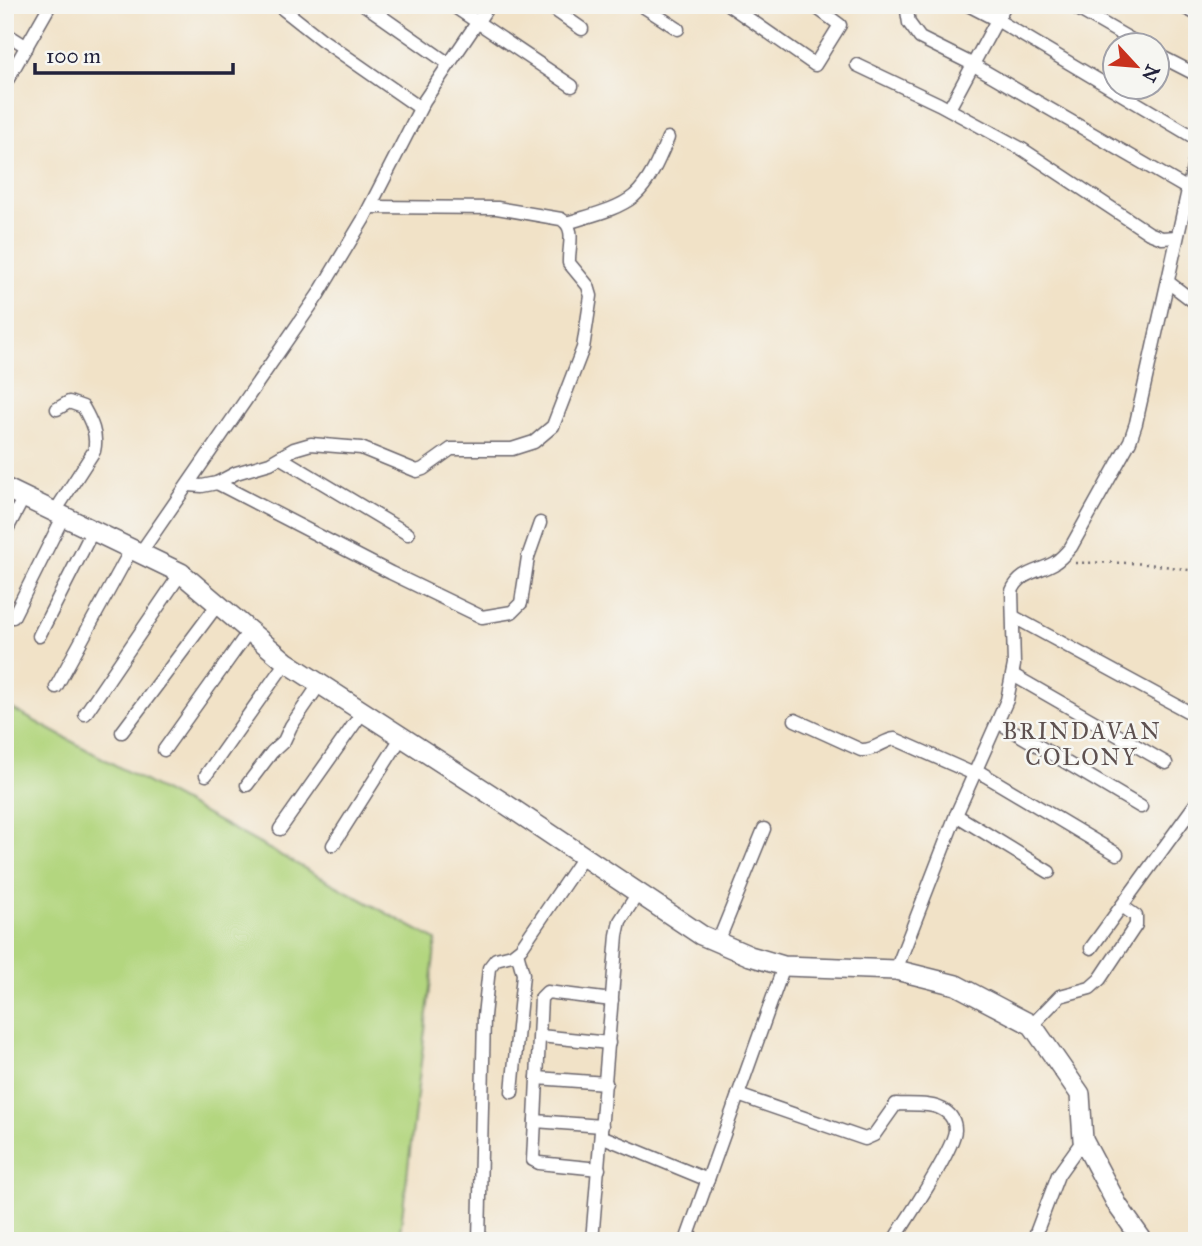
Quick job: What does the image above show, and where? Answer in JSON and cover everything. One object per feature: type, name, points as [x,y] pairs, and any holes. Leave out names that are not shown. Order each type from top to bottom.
[{"type":"highway","points":[[5,488],[181,573],[286,662],[319,685],[507,805],[701,935],[750,956],[784,966],[896,970],[956,985],[1032,1025],[1080,1094],[1083,1140],[1118,1206],[1143,1241]]},
{"type":"street","points":[[5,84],[50,5]]},
{"type":"street","points":[[278,5],[421,108]]},
{"type":"street","points":[[365,5],[449,64]]},
{"type":"street","points":[[452,5],[572,86]]},
{"type":"street","points":[[56,687],[137,550],[187,485],[318,295],[370,207],[421,108],[489,5]]},
{"type":"street","points":[[548,5],[582,29]]},
{"type":"street","points":[[641,5],[678,29]]},
{"type":"street","points":[[729,5],[816,65],[839,25],[813,5]]},
{"type":"street","points":[[906,5],[909,23],[920,38],[972,64],[1188,189]]},
{"type":"street","points":[[968,5],[1197,139]]},
{"type":"street","points":[[949,109],[1005,5]]},
{"type":"street","points":[[1071,5],[1118,32]]},
{"type":"street","points":[[1180,5],[1197,14]]},
{"type":"street","points":[[5,33],[27,47]]},
{"type":"street","points":[[1170,61],[1197,75]]},
{"type":"street","points":[[857,65],[949,109],[1022,149],[1156,237],[1177,237]]},
{"type":"street","points":[[567,223],[614,206],[637,193],[645,184],[668,138]]},
{"type":"street","points":[[896,970],[956,816],[1007,700],[1013,675],[1012,591],[1020,578],[1054,563],[1070,547],[1130,440],[1141,404],[1197,150]]},
{"type":"street","points":[[187,485],[217,483],[236,473],[281,458],[304,445],[323,443],[361,448],[417,471],[451,449],[512,449],[534,442],[546,433],[557,417],[583,348],[592,296],[588,286],[569,263],[571,232],[567,223],[561,219],[497,208],[370,207]]},
{"type":"street","points":[[1168,282],[1197,304]]},
{"type":"street","points":[[13,617],[58,515],[96,443],[95,433],[83,407],[69,402],[57,409]]},
{"type":"street","points":[[281,458],[408,534]]},
{"type":"street","points":[[217,483],[482,617],[512,612],[522,603],[528,557],[540,523]]},
{"type":"street","points":[[5,533],[24,497]]},
{"type":"street","points":[[39,636],[93,530]]},
{"type":"street","points":[[85,714],[181,573]]},
{"type":"street","points":[[122,732],[218,604]]},
{"type":"street","points":[[1014,617],[1187,711]]},
{"type":"street","points":[[164,750],[249,631]]},
{"type":"street","points":[[206,775],[286,662]]},
{"type":"street","points":[[1013,675],[1166,763]]},
{"type":"street","points":[[247,785],[272,752],[284,741],[319,685]]},
{"type":"street","points":[[280,829],[362,713]]},
{"type":"street","points":[[795,720],[861,750],[868,750],[889,739],[895,739],[975,772],[1116,853]]},
{"type":"street","points":[[998,722],[1141,807]]},
{"type":"street","points":[[333,845],[401,738]]},
{"type":"street","points":[[1091,948],[1197,802]]},
{"type":"street","points":[[956,816],[1049,872]]},
{"type":"street","points":[[718,943],[764,829]]},
{"type":"street","points":[[479,1241],[484,1016],[489,968],[496,959],[517,952],[583,858]]},
{"type":"street","points":[[592,1241],[620,921],[638,893]]},
{"type":"street","points":[[1032,1025],[1060,996],[1090,988],[1100,978],[1136,925],[1136,916],[1122,906]]},
{"type":"street","points":[[512,1092],[523,974],[517,952]]},
{"type":"street","points":[[686,1241],[784,966]]},
{"type":"street","points":[[599,1169],[534,1162],[532,1158],[541,998],[547,992],[612,1000]]},
{"type":"street","points":[[540,1036],[609,1042]]},
{"type":"street","points":[[537,1078],[606,1083]]},
{"type":"street","points":[[738,1095],[865,1139],[874,1135],[896,1104],[936,1106],[947,1112],[955,1128],[953,1138],[894,1241]]},
{"type":"street","points":[[535,1121],[602,1131],[708,1180]]},
{"type":"street","points":[[1033,1241],[1058,1175],[1083,1140]]},
{"type":"path","points":[[1054,563],[1133,562],[1170,565],[1197,572]]},
{"type":"green space","points":[[5,705],[436,940],[399,1241],[5,1241]]},
{"type":"district","name":"BRINDAVAN COLONY","points":[[1082,744]]}]
